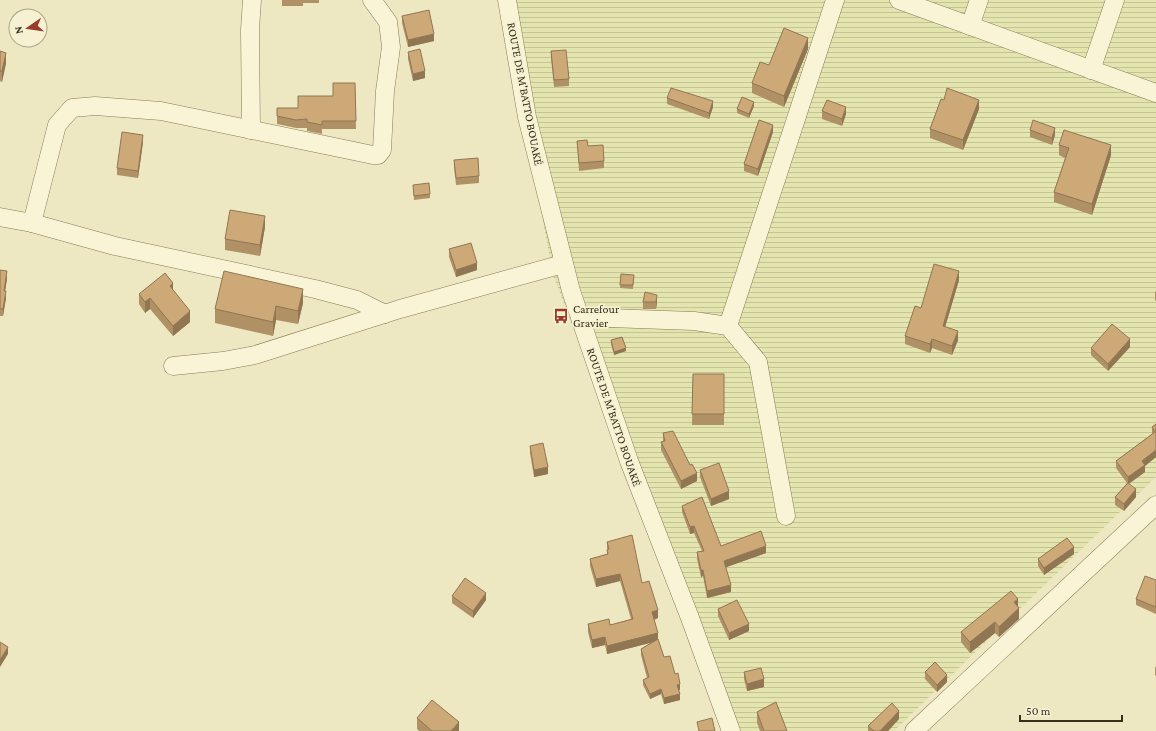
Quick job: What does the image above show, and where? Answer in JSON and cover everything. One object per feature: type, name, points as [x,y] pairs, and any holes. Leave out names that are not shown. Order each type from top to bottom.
[{"type":"street","points":[[251,130],[250,30],[252,0]]},
{"type":"street","points":[[32,223],[57,126],[72,108],[95,106],[161,111],[373,155],[380,152],[382,150],[385,91],[391,47],[388,22],[372,0]]},
{"type":"street","name":"ROUTE DE M'BATTO BOUAKÉ","points":[[507,0],[527,117],[562,264],[629,461],[690,618],[731,731]]},
{"type":"street","points":[[728,326],[834,0]]},
{"type":"street","points":[[899,0],[1156,93]]},
{"type":"street","points":[[970,26],[979,0]]},
{"type":"street","points":[[1091,70],[1115,0]]},
{"type":"street","points":[[0,217],[32,223],[115,246],[315,289],[356,300],[384,314]]},
{"type":"street","points":[[173,366],[255,356],[384,314],[562,264]]},
{"type":"street","points":[[580,317],[694,321],[728,326],[758,362],[786,516]]},
{"type":"street","points":[[914,731],[1156,505]]},
{"type":"green space","points":[[502,0],[1156,0],[1156,477],[894,731],[726,731],[553,275]]},
{"type":"building","points":[[429,10],[434,34],[408,40],[402,16]]},
{"type":"building","points":[[784,28],[808,38],[784,96],[752,83],[760,62],[769,65]]},
{"type":"building","points":[[420,49],[425,71],[413,74],[408,52]]},
{"type":"building","points":[[566,50],[569,79],[554,80],[551,51]]},
{"type":"building","points":[[0,51],[6,53],[2,71],[0,71]]},
{"type":"building","points":[[333,83],[355,83],[356,121],[322,121],[322,125],[307,122],[307,119],[296,120],[277,116],[277,108],[298,108],[298,96],[333,96]]},
{"type":"building","points":[[671,88],[713,101],[709,113],[667,98]]},
{"type":"building","points":[[947,88],[979,100],[963,140],[930,129],[941,99],[944,100]]},
{"type":"building","points":[[742,97],[754,102],[749,114],[737,109]]},
{"type":"building","points":[[827,100],[846,107],[842,119],[822,111]]},
{"type":"building","points":[[759,120],[773,125],[758,169],[744,164]]},
{"type":"building","points":[[1033,120],[1055,128],[1052,138],[1030,130]]},
{"type":"building","points":[[1064,130],[1111,145],[1092,204],[1054,192],[1069,148],[1059,145]]},
{"type":"building","points":[[122,132],[143,135],[138,171],[117,168]]},
{"type":"building","points":[[587,140],[588,146],[603,145],[604,161],[579,163],[577,141]]},
{"type":"building","points":[[478,158],[479,176],[456,178],[454,160]]},
{"type":"building","points":[[429,183],[430,194],[414,196],[413,185]]},
{"type":"building","points":[[230,210],[265,216],[260,245],[225,239]]},
{"type":"building","points":[[471,243],[477,263],[456,270],[449,249]]},
{"type":"building","points":[[934,264],[959,271],[943,326],[958,331],[952,346],[932,339],[930,344],[905,336],[915,306],[921,308]]},
{"type":"building","points":[[0,270],[7,271],[3,309],[0,309]]},
{"type":"building","points":[[224,271],[303,289],[298,311],[276,306],[273,322],[215,309]]},
{"type":"building","points":[[165,273],[173,283],[170,286],[190,311],[173,326],[150,298],[145,302],[139,294]]},
{"type":"building","points":[[621,274],[634,275],[633,285],[620,285]]},
{"type":"building","points":[[645,292],[657,295],[656,302],[643,302]]},
{"type":"building","points":[[1112,324],[1130,339],[1108,364],[1091,348]]},
{"type":"building","points":[[622,337],[626,348],[614,352],[611,340]]},
{"type":"building","points":[[693,374],[724,374],[724,414],[692,414]]},
{"type":"building","points":[[1156,424],[1156,450],[1142,461],[1145,465],[1128,477],[1116,461],[1155,432],[1152,427]]},
{"type":"building","points":[[673,431],[690,465],[692,464],[697,473],[681,481],[661,442],[665,441],[663,433]]},
{"type":"building","points":[[543,443],[548,467],[534,470],[530,446]]},
{"type":"building","points":[[719,463],[729,491],[711,499],[700,470]]},
{"type":"building","points":[[1128,483],[1136,489],[1124,504],[1115,497]]},
{"type":"building","points":[[702,497],[721,546],[761,531],[766,546],[724,561],[731,585],[707,591],[703,570],[701,570],[697,552],[704,551],[694,526],[690,527],[682,506]]},
{"type":"building","points":[[632,535],[642,583],[649,581],[658,610],[652,612],[658,633],[607,646],[605,637],[592,640],[588,624],[609,619],[610,625],[633,619],[620,574],[596,579],[590,559],[608,554],[607,550],[609,549],[607,542]]},
{"type":"building","points":[[1067,538],[1074,547],[1044,568],[1038,559]]},
{"type":"building","points":[[1145,576],[1156,580],[1156,607],[1136,599]]},
{"type":"building","points":[[465,578],[486,593],[473,611],[452,596]]},
{"type":"building","points":[[1011,591],[1018,599],[1014,602],[1019,608],[999,627],[995,622],[970,642],[961,632]]},
{"type":"building","points":[[737,600],[749,624],[729,633],[718,609]]},
{"type":"building","points":[[658,639],[664,657],[670,656],[675,674],[678,673],[680,684],[677,685],[680,694],[664,698],[661,689],[650,694],[643,680],[649,677],[641,649]]},
{"type":"building","points":[[0,642],[8,647],[0,660]]},
{"type":"building","points":[[935,662],[947,675],[937,685],[925,672]]},
{"type":"building","points":[[761,668],[764,679],[747,684],[744,672]]},
{"type":"building","points":[[432,700],[459,722],[451,731],[432,731],[417,718]]},
{"type":"building","points":[[776,702],[787,731],[764,731],[757,712]]},
{"type":"building","points":[[892,703],[899,711],[880,731],[874,731],[868,726]]},
{"type":"building","points":[[712,718],[715,731],[699,731],[697,722]]},
{"type":"place","name":"Carrefour Gravier","points":[[561,316]]}]
